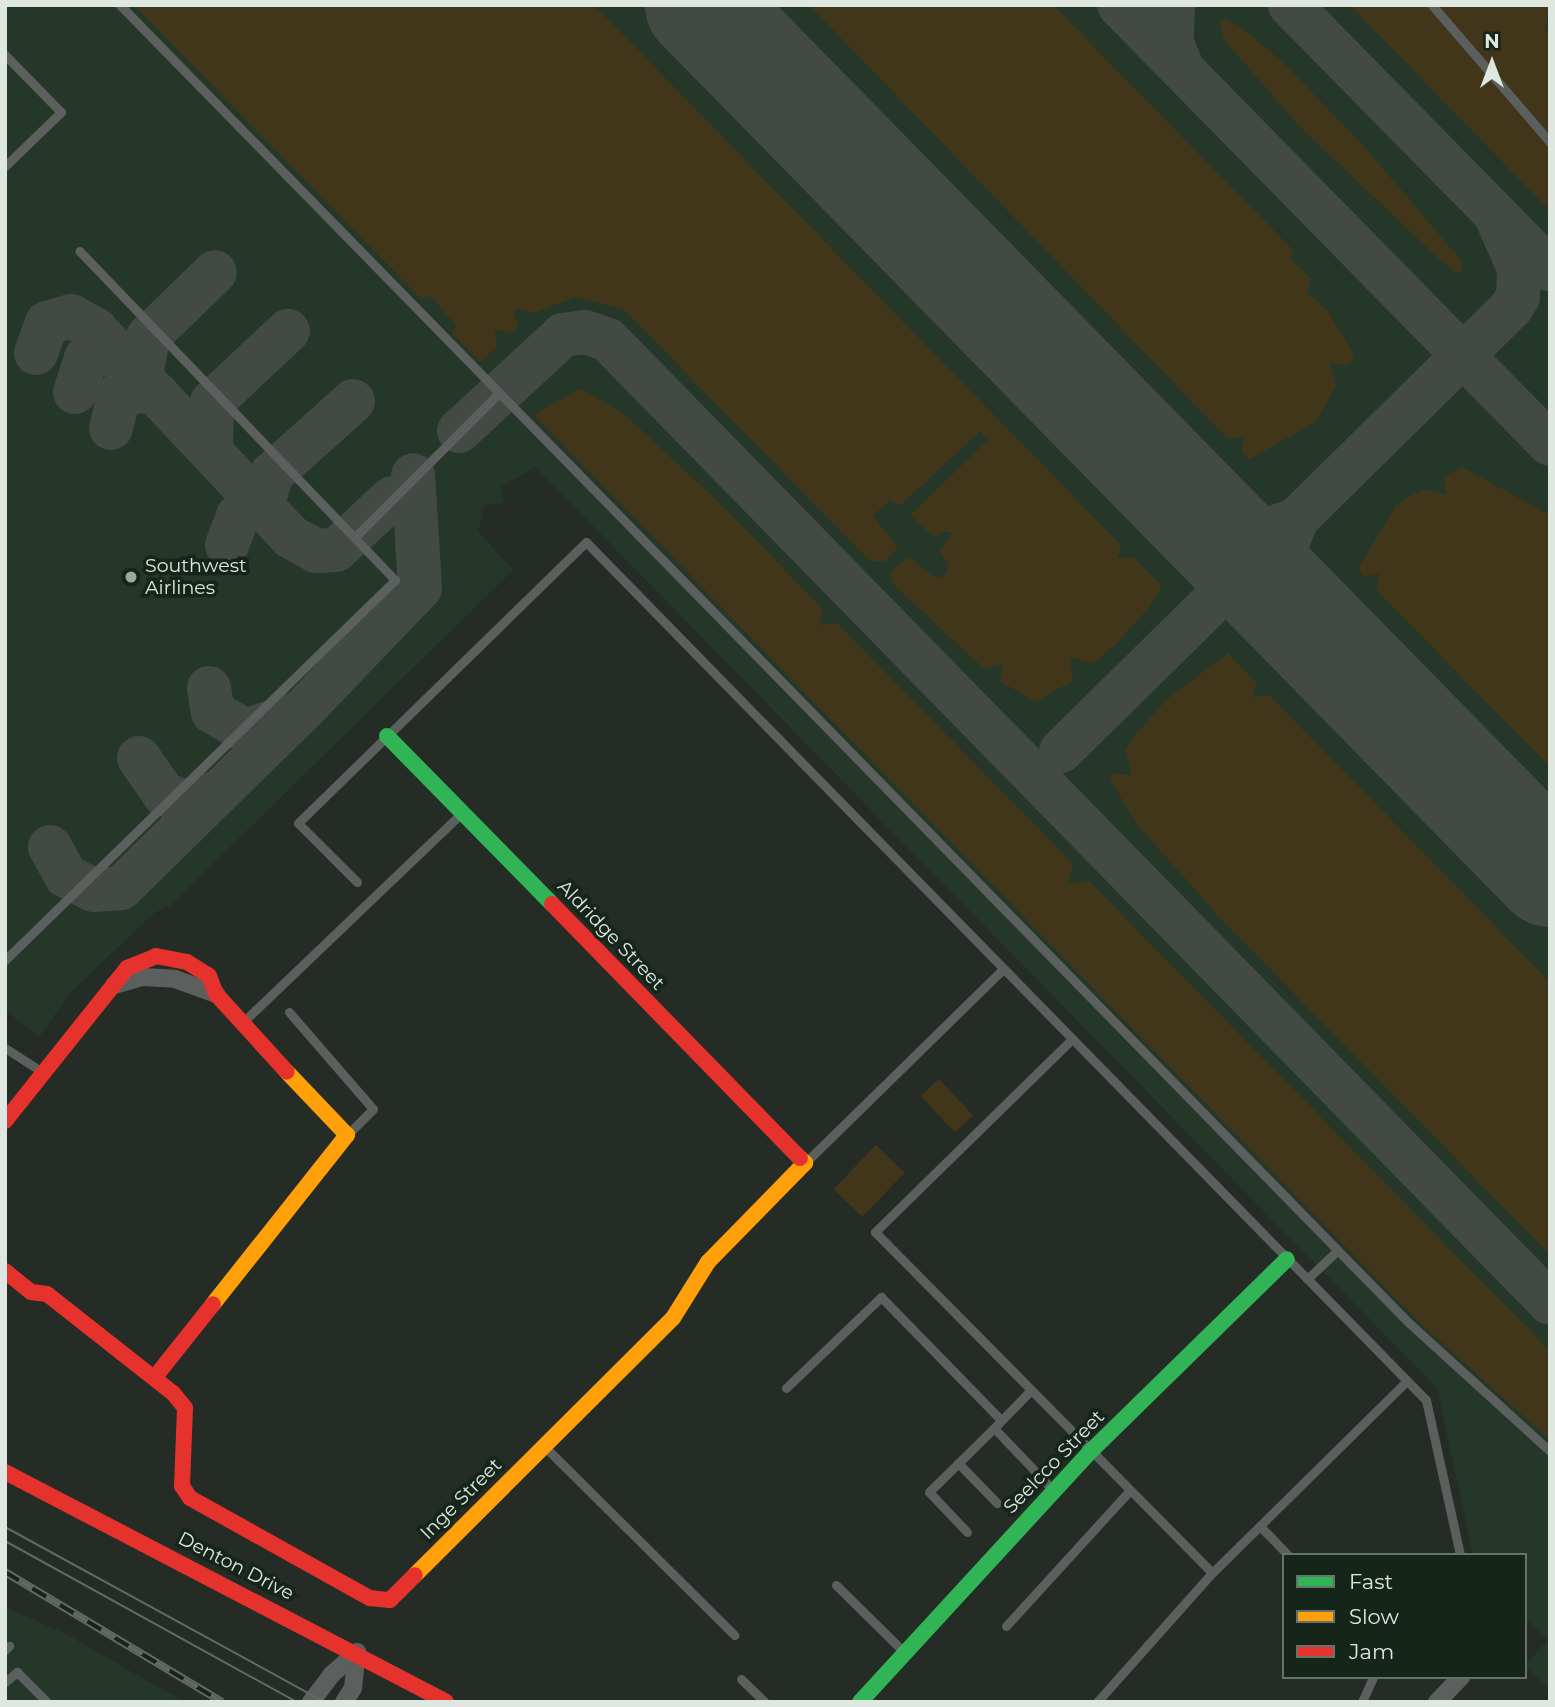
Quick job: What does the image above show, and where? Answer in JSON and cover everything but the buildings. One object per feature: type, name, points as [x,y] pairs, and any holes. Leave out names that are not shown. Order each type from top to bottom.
[{"type":"street","name":"Aldridge Street","points":[[387,736],[805,1163]]},
{"type":"street","points":[[5,1121],[111,986],[142,977],[175,979],[216,995],[347,1135],[155,1377]]},
{"type":"street","name":"Inge Street","points":[[5,1271],[32,1292],[47,1294],[155,1377],[185,1408],[182,1486],[190,1498],[370,1598],[390,1600],[673,1318],[708,1262],[805,1163]]},
{"type":"street","points":[[5,1257],[21,1283]]},
{"type":"street","name":"Seelcco Street","points":[[860,1702],[1091,1451],[1287,1259]]},
{"type":"street","name":"Denton Drive","points":[[5,1472],[357,1652],[421,1695],[446,1702]]},
{"type":"street","points":[[311,1702],[331,1675],[357,1652]]},
{"type":"street","points":[[344,1702],[353,1688],[357,1652]]},
{"type":"street","points":[[1437,1702],[1459,1679]]},
{"type":"lane","points":[[120,5],[1408,1322],[1550,1451]]},
{"type":"lane","points":[[1433,5],[1550,142]]},
{"type":"lane","points":[[5,55],[61,112],[5,166]]},
{"type":"lane","points":[[5,960],[395,580],[79,251]]},
{"type":"lane","points":[[355,537],[499,393]]},
{"type":"lane","points":[[357,882],[298,823],[586,542],[1426,1400],[1460,1553]]},
{"type":"lane","points":[[241,1024],[462,813]]},
{"type":"lane","points":[[805,1163],[1003,969]]},
{"type":"lane","points":[[289,1012],[373,1109],[347,1135]]},
{"type":"lane","points":[[1072,1039],[875,1232],[1212,1573]]},
{"type":"lane","points":[[5,1048],[43,1073]]},
{"type":"lane","points":[[1307,1279],[1338,1250]]},
{"type":"lane","points":[[786,1388],[881,1297],[1001,1420]]},
{"type":"lane","points":[[1097,1702],[1212,1573],[1407,1381]]},
{"type":"lane","points":[[967,1532],[929,1492],[1031,1390]]},
{"type":"lane","points":[[994,1428],[1054,1492]]},
{"type":"lane","points":[[544,1446],[734,1635]]},
{"type":"lane","points":[[958,1463],[997,1503]]},
{"type":"lane","points":[[1006,1626],[1130,1490]]},
{"type":"lane","points":[[1260,1526],[1286,1553]]},
{"type":"lane","points":[[836,1585],[905,1653]]},
{"type":"lane","points":[[5,1682],[17,1671],[47,1702]]},
{"type":"lane","points":[[741,1679],[765,1702]]},
{"type":"lane","points":[[1362,1702],[1372,1679]]},
{"type":"shaded area","points":[[5,5],[1550,5],[1550,1690],[1527,1668],[1527,1664],[1548,1640],[1527,1620],[1527,1553],[1473,1553],[1437,1388],[535,467],[501,487],[504,503],[485,505],[478,531],[513,570],[170,906],[154,913],[71,992],[39,1037],[5,1010]]},
{"type":"shaded area","points":[[134,5],[594,5],[1121,545],[1117,558],[1133,557],[1162,586],[1147,610],[1115,645],[1093,664],[1070,657],[1073,681],[1035,702],[1000,681],[1003,664],[984,669],[893,584],[890,572],[909,557],[933,576],[943,577],[947,572],[948,563],[939,551],[952,533],[945,531],[934,537],[910,515],[988,440],[980,431],[900,506],[890,500],[873,516],[898,547],[886,561],[870,561],[623,309],[576,297],[533,313],[517,309],[513,311],[518,327],[511,333],[495,329],[497,347],[480,362],[451,332],[456,326],[430,295],[422,300]]},
{"type":"shaded area","points":[[809,5],[1053,5],[1293,250],[1290,259],[1311,279],[1307,293],[1328,311],[1355,357],[1349,365],[1330,363],[1336,386],[1316,422],[1250,459],[1241,452],[1245,437],[1228,439]]},
{"type":"shaded area","points":[[1350,5],[1550,5],[1545,31],[1550,34],[1550,211]]},
{"type":"shaded area","points":[[1224,19],[1240,26],[1284,63],[1369,152],[1461,260],[1463,271],[1455,272],[1437,257],[1301,128],[1224,40],[1219,22]]},
{"type":"shaded area","points":[[580,388],[623,413],[724,507],[823,609],[819,625],[837,623],[1073,864],[1068,884],[1089,881],[1550,1351],[1550,1440],[1419,1322],[534,415]]},
{"type":"shaded area","points":[[1462,467],[1550,515],[1550,767],[1377,591],[1379,574],[1363,577],[1358,568],[1397,504],[1423,489],[1446,495],[1444,476]]},
{"type":"shaded area","points":[[1228,653],[1257,683],[1252,697],[1269,695],[1550,982],[1550,1255],[1220,918],[1136,823],[1110,779],[1112,773],[1132,776],[1125,749],[1136,734],[1166,700]]},
{"type":"shaded area","points":[[939,1079],[973,1116],[955,1133],[921,1096]]},
{"type":"shaded area","points":[[876,1145],[905,1173],[862,1217],[834,1189]]},
{"type":"shaded area","points":[[5,1607],[66,1634],[184,1702],[5,1702]]},
{"type":"taxiway","points":[[1119,5],[1550,444]]},
{"type":"taxiway","points":[[1173,5],[1172,43],[1183,70]]},
{"type":"taxiway","points":[[1290,5],[1550,270]]},
{"type":"taxiway","points":[[1061,751],[1511,308],[1518,297],[1519,268],[1495,214]]},
{"type":"taxiway","points":[[141,377],[148,337],[215,272]]},
{"type":"taxiway","points":[[36,353],[47,323],[71,316],[96,330],[291,537],[316,551],[336,550],[392,498]]},
{"type":"taxiway","points":[[211,451],[212,402],[288,331]]},
{"type":"taxiway","points":[[459,431],[563,335],[585,332],[608,340],[1550,1303]]},
{"type":"taxiway","points":[[75,392],[86,358],[115,350]]},
{"type":"taxiway","points":[[111,428],[120,393],[150,391],[158,395]]},
{"type":"taxiway","points":[[227,545],[238,516],[253,504],[262,506],[272,474],[353,401]]},
{"type":"taxiway","points":[[50,847],[66,876],[93,890],[121,888],[302,711],[420,588],[413,475]]},
{"type":"taxiway","points":[[1208,522],[1220,529],[1256,534],[1295,520]]},
{"type":"taxiway","points":[[1289,605],[1282,589],[1281,557],[1296,521]]},
{"type":"taxiway","points":[[209,688],[213,712],[246,731],[294,714]]},
{"type":"taxiway","points":[[139,758],[164,794],[190,804],[215,793]]},
{"type":"runway","points":[[700,5],[1550,872]]},
{"type":"tram line","points":[[5,1527],[324,1702]]},
{"type":"tram line","points":[[5,1541],[297,1702]]},
{"type":"railway","points":[[5,1572],[222,1702]]},
{"type":"traffic: fast","points":[[387,736],[552,904]]},
{"type":"traffic: fast","points":[[860,1702],[1091,1451],[1287,1259]]},
{"type":"traffic: slow","points":[[213,1304],[347,1135],[287,1072]]},
{"type":"traffic: slow","points":[[415,1575],[673,1318],[708,1262],[805,1163],[800,1158]]},
{"type":"traffic: jam","points":[[552,904],[800,1158]]},
{"type":"traffic: jam","points":[[5,1121],[127,968],[156,956],[187,962],[209,976],[216,994],[287,1072]]},
{"type":"traffic: jam","points":[[5,1271],[31,1292],[47,1294],[173,1393],[185,1408],[182,1486],[190,1498],[370,1598],[390,1600],[415,1575]]},
{"type":"traffic: jam","points":[[155,1377],[213,1304]]},
{"type":"traffic: jam","points":[[5,1472],[446,1702]]},
{"type":"place","name":"Southwest Airlines","points":[[131,577]]}]
